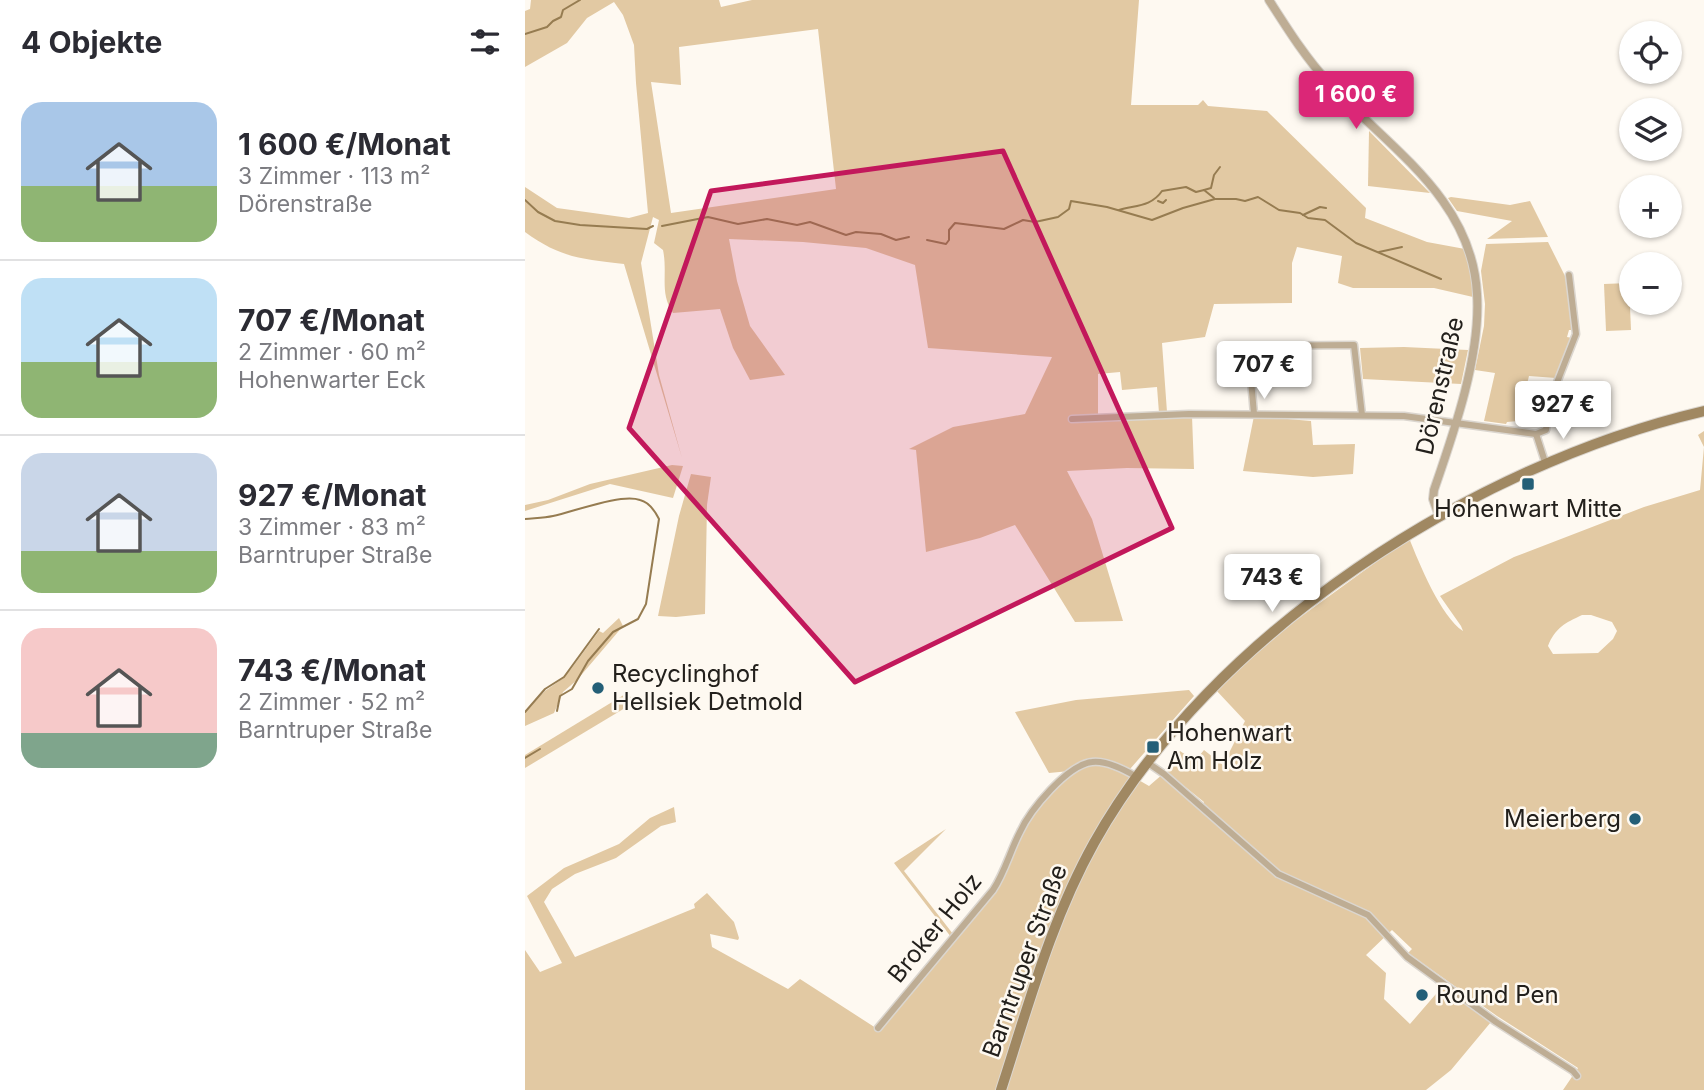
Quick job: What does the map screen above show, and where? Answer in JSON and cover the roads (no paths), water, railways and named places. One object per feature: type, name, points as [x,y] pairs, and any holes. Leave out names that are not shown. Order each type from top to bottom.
[{"type":"main road","name":"Barntruper Straße","points":[[1001,1090],[1050,940],[1066,900],[1095,842],[1137,777],[1201,701],[1273,633],[1355,570],[1439,516],[1546,465],[1619,435],[1704,411]]},
{"type":"street","name":"Dörenstraße","points":[[1269,0],[1294,39],[1327,81],[1433,187],[1461,228],[1474,268],[1477,316],[1473,352],[1434,490],[1439,516]]},
{"type":"street","points":[[1072,419],[1189,414],[1404,416],[1536,434],[1546,430],[1549,403],[1575,340],[1576,321],[1569,275]]},
{"type":"street","points":[[1254,414],[1248,346],[1354,345],[1361,415]]},
{"type":"street","points":[[1536,434],[1546,465]]},
{"type":"street","name":"Broker Holz","points":[[878,1028],[993,890],[1001,878],[1025,822],[1057,784],[1073,770],[1092,762],[1108,764],[1137,777]]},
{"type":"street","points":[[1148,763],[1278,874],[1368,915],[1407,957],[1496,1022],[1577,1076]]},
{"type":"waterway","points":[[525,34],[547,27],[561,17],[563,10],[580,0]]},
{"type":"waterway","points":[[1204,190],[1211,188],[1214,175],[1220,167]]},
{"type":"waterway","points":[[1119,210],[1148,203],[1162,191],[1186,187],[1196,192],[1204,190],[1214,198]]},
{"type":"waterway","points":[[927,240],[946,244],[949,230],[955,223],[1004,229],[1023,220],[1035,222],[1058,217],[1069,209],[1071,201],[1107,207],[1152,220],[1215,199],[1245,201],[1258,197],[1279,210],[1325,220],[1356,243],[1441,279]]},
{"type":"waterway","points":[[525,200],[538,212],[555,221],[647,229],[653,226]]},
{"type":"waterway","points":[[1158,201],[1163,203],[1166,200]]},
{"type":"waterway","points":[[1303,215],[1320,207],[1326,208]]},
{"type":"waterway","points":[[662,226],[708,217],[738,224],[767,219],[797,225],[810,222],[846,235],[856,232],[881,234],[896,240],[909,237]]},
{"type":"waterway","points":[[1379,252],[1402,247]]},
{"type":"waterway","points":[[525,519],[550,517],[621,499],[646,503],[659,519],[646,604],[638,619],[613,632],[588,661],[572,689],[560,696],[557,711]]},
{"type":"waterway","points":[[525,712],[545,689],[564,677],[599,629]]},
{"type":"waterway","points":[[525,758],[540,749]]},
{"type":"place","name":"Hohenwart Mitte","points":[[1528,484]]},
{"type":"place","name":"Recyclinghof Hellsiek Detmold","points":[[598,688]]},
{"type":"place","name":"Hohenwart Am Holz","points":[[1153,747]]},
{"type":"place","name":"Meierberg","points":[[1635,819]]},
{"type":"place","name":"Round Pen","points":[[1422,995]]}]
